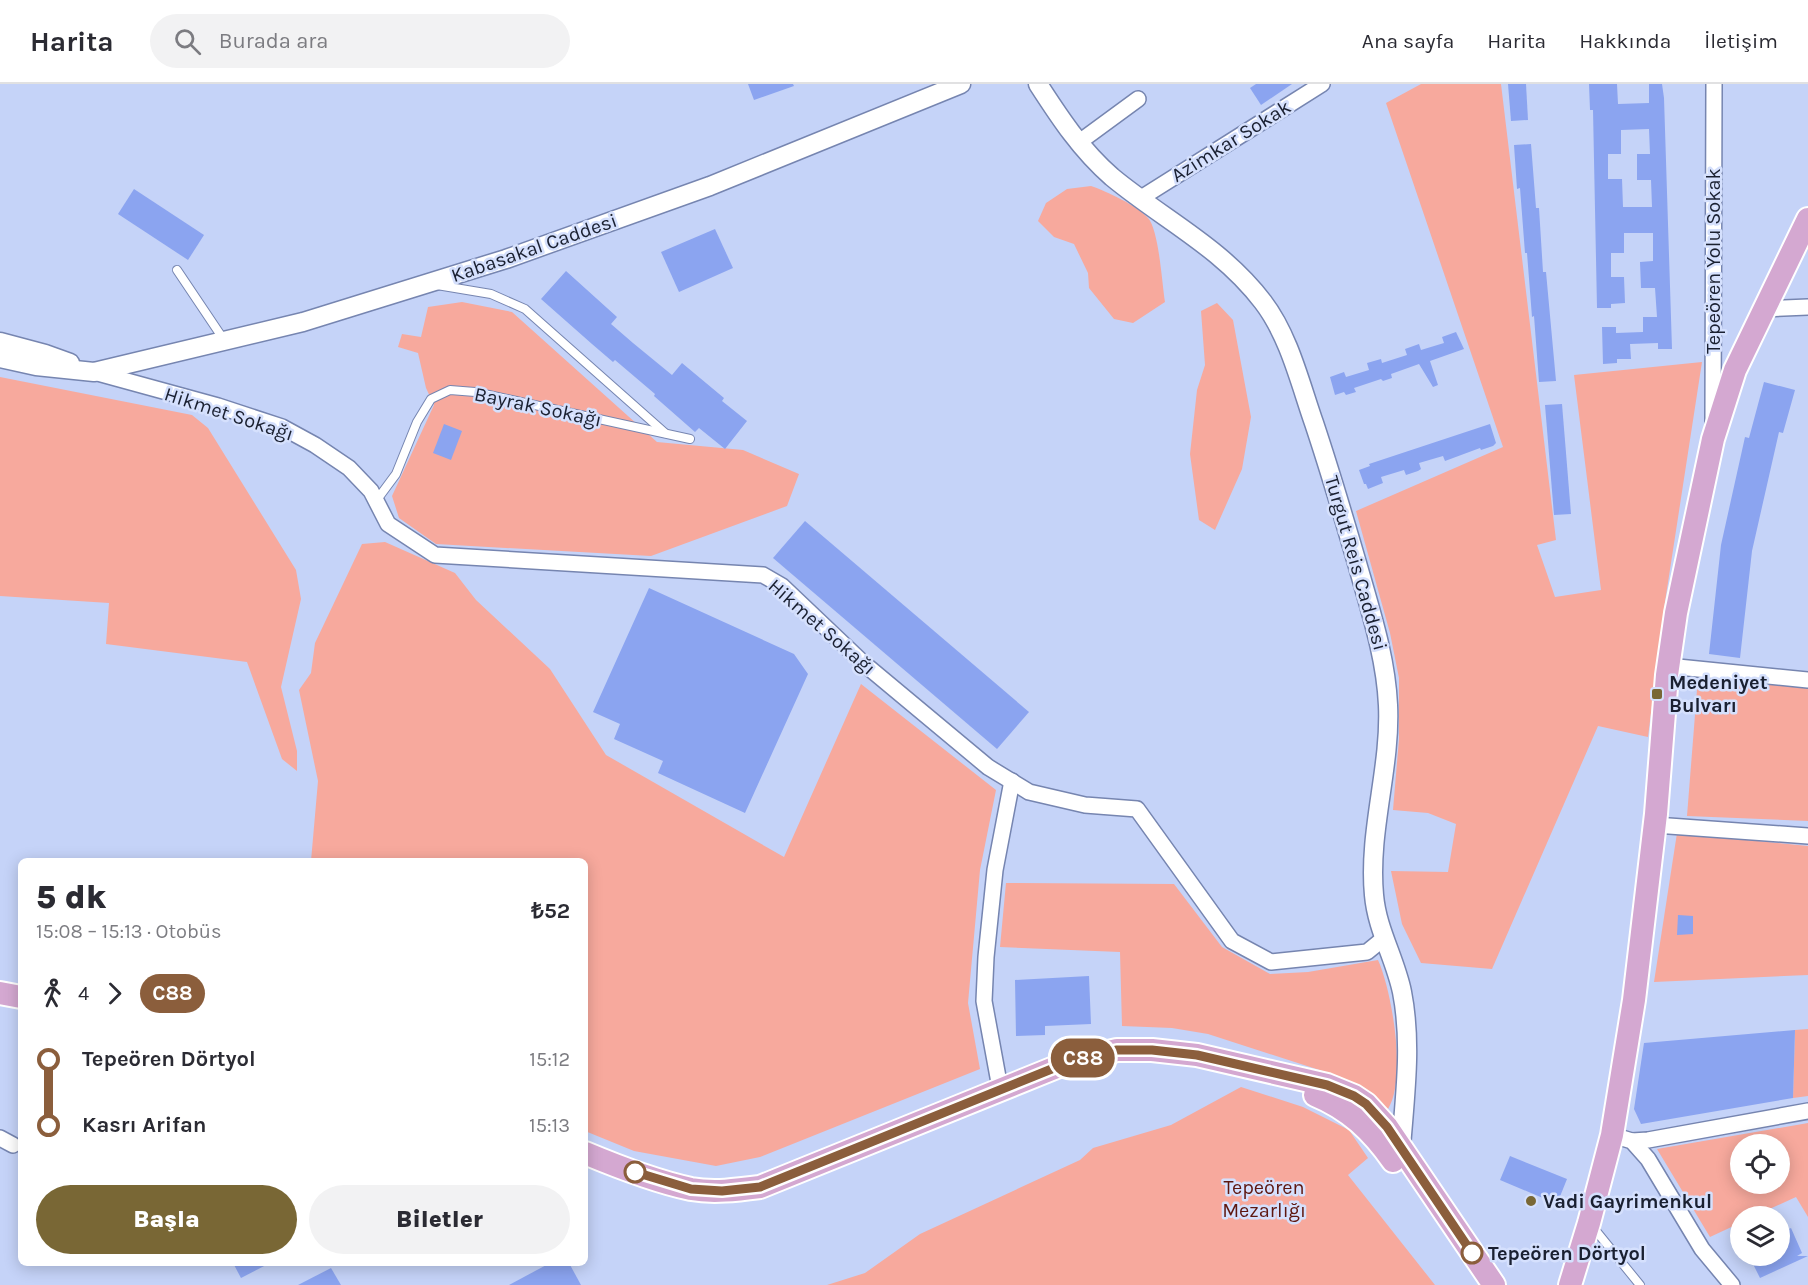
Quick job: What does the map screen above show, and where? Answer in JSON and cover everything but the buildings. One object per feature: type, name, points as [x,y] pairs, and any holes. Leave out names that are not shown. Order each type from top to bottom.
[{"type":"main road","points":[[1570,1285],[1589,1223],[1622,1138],[1634,1000],[1655,825],[1668,666],[1676,613],[1713,439],[1735,370],[1808,219]]},
{"type":"main road","points":[[0,993],[18,996]]},
{"type":"main road","points":[[588,1154],[616,1166],[691,1189],[722,1191],[760,1187],[1074,1060],[1117,1050],[1152,1050],[1197,1055],[1327,1085],[1354,1096],[1377,1114],[1494,1285]]},
{"type":"main road","points":[[1244,1066],[1333,1102],[1364,1126],[1379,1142],[1478,1285]]},
{"type":"street","name":"Kabasakal Caddesi","points":[[94,372],[303,322],[506,259],[710,186],[961,84]]},
{"type":"street","name":"Turgut Reis Caddesi","points":[[1038,84],[1078,143],[1113,178],[1197,237],[1223,259],[1264,304],[1278,327],[1328,462],[1380,643],[1386,675],[1387,736],[1373,870],[1377,919],[1402,991],[1406,1020],[1407,1076],[1401,1147]]},
{"type":"street","name":"Azimkar Sokak","points":[[1141,198],[1322,84]]},
{"type":"street","name":"Tepeören Yolu Sokak","points":[[1713,439],[1714,84]]},
{"type":"street","points":[[1078,143],[1138,99]]},
{"type":"street","points":[[1764,309],[1808,307]]},
{"type":"street","name":"Hikmet Sokağı","points":[[0,342],[282,427],[315,445],[349,468],[371,491],[387,524],[435,555],[763,575],[782,586],[871,670],[988,767],[1029,792],[1085,805],[1137,809],[1232,941],[1270,962],[1367,952],[1383,939]]},
{"type":"street","name":"Hikmet Sokağı","points":[[0,358],[36,366],[94,372]]},
{"type":"street","points":[[1668,666],[1808,680]]},
{"type":"street","points":[[1000,1088],[984,1001],[995,870],[1012,781]]},
{"type":"street","points":[[1655,825],[1808,836]]},
{"type":"street","points":[[1622,1138],[1647,1140],[1808,1111]]},
{"type":"street","points":[[1622,1138],[1647,1159],[1702,1249],[1732,1285]]},
{"type":"lane","points":[[177,270],[224,340]]},
{"type":"lane","points":[[429,284],[491,294],[525,309],[666,434]]},
{"type":"lane","name":"Bayrak Sokağı","points":[[376,501],[396,474],[417,422],[431,399],[450,390],[475,392],[690,439]]},
{"type":"lane","points":[[1589,1223],[1640,1285]]},
{"type":"green space","points":[[1421,84],[1501,84],[1556,540],[1537,545],[1555,597],[1601,590],[1574,375],[1702,362],[1665,602],[1648,737],[1598,726],[1492,969],[1421,963],[1402,924],[1391,871],[1448,872],[1456,824],[1428,813],[1393,810],[1399,739],[1399,678],[1390,633],[1356,511],[1503,447],[1386,103]]},
{"type":"green space","points":[[1091,186],[1130,204],[1143,213],[1152,224],[1160,258],[1165,302],[1133,323],[1114,319],[1089,288],[1088,273],[1074,244],[1054,237],[1038,221],[1046,203],[1067,189]]},
{"type":"green space","points":[[462,302],[512,312],[657,442],[743,450],[799,474],[787,506],[651,556],[436,544],[399,518],[392,496],[434,405],[426,388],[418,353],[398,347],[402,334],[421,337],[428,307]]},
{"type":"green space","points":[[1217,303],[1233,320],[1251,417],[1242,469],[1215,530],[1199,520],[1190,454],[1197,390],[1205,365],[1201,311]]},
{"type":"green space","points":[[0,377],[192,415],[208,428],[296,570],[301,599],[281,687],[297,751],[297,771],[282,759],[247,662],[106,644],[109,603],[0,596]]},
{"type":"green space","points":[[385,542],[455,573],[476,600],[550,669],[606,755],[784,857],[861,684],[996,790],[980,870],[968,1003],[980,1069],[760,1157],[716,1166],[634,1151],[588,1132],[588,858],[311,858],[318,781],[299,690],[311,673],[315,643],[362,544]]},
{"type":"green space","points":[[1698,677],[1808,687],[1808,821],[1687,816]]},
{"type":"green space","points":[[1677,833],[1808,846],[1808,975],[1654,982]]},
{"type":"green space","points":[[1006,883],[1174,884],[1222,947],[1270,974],[1308,972],[1378,960],[1388,992],[1397,1057],[1394,1095],[1388,1109],[1341,1077],[1208,1034],[1172,1028],[1122,1026],[1120,952],[1000,947]]},
{"type":"green space","points":[[1808,1029],[1808,1096],[1793,1098],[1795,1030]]},
{"type":"green space","name":"Tepeören Mezarlığı","points":[[1241,1087],[1303,1107],[1349,1130],[1368,1158],[1348,1175],[1435,1285],[827,1285],[865,1273],[920,1234],[1080,1160],[1093,1148],[1171,1125]]},
{"type":"green space","points":[[1808,1123],[1808,1217],[1796,1197],[1776,1206],[1730,1206],[1730,1228],[1710,1237],[1657,1149],[1730,1136],[1730,1194],[1790,1194],[1790,1134],[1744,1134]]},
{"type":"bus line","name":"C88","points":[[635,1172],[691,1189],[722,1191],[760,1187],[1074,1060],[1117,1050],[1152,1050],[1220,1060],[1327,1085],[1354,1096],[1377,1114],[1387,1127],[1472,1253]]},
{"type":"place","name":"Medeniyet Bulvarı","points":[[1657,694]]},
{"type":"place","name":"Vadi Gayrimenkul","points":[[1531,1201]]},
{"type":"place","name":"Tepeören Dörtyol","points":[[1472,1253]]}]
